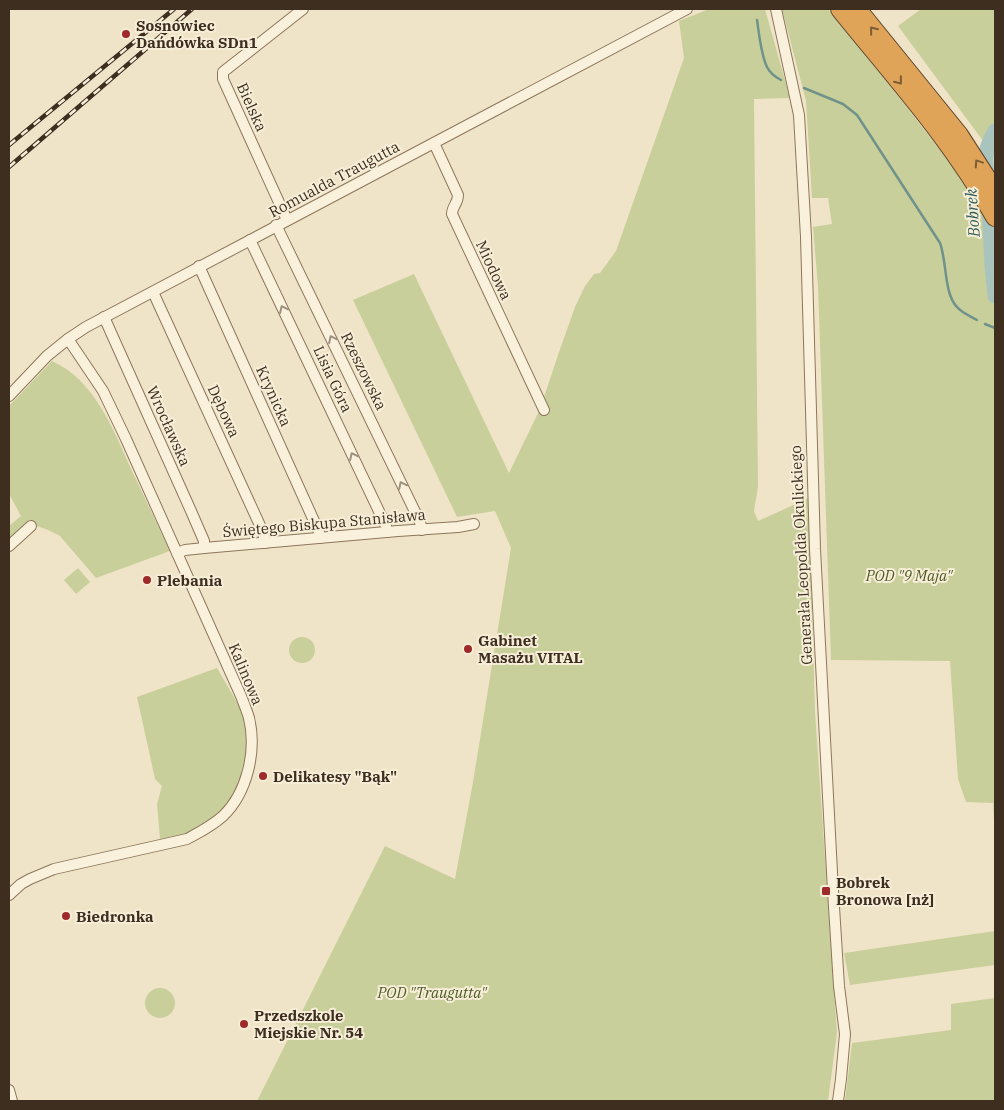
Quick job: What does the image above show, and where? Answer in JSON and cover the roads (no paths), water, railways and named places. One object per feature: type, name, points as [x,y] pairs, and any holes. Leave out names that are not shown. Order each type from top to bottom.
[{"type":"highway","points":[[850,11],[959,136],[995,191]]},
{"type":"highway","points":[[850,11],[963,164],[995,217]]},
{"type":"street","name":"Bielska","points":[[287,220],[223,79],[223,72],[303,9]]},
{"type":"street","name":"Romualda Traugutta","points":[[9,396],[47,356],[86,327],[687,9]]},
{"type":"street","name":"Generała Leopolda Okulickiego","points":[[776,9],[799,115],[806,237],[815,549],[833,891],[839,986],[845,1034],[838,1101]]},
{"type":"street","name":"Miodowa","points":[[434,143],[458,195],[458,200],[452,209],[452,214],[544,410]]},
{"type":"street","name":"Rzeszowska","points":[[276,225],[420,522],[422,530]]},
{"type":"street","name":"Lisia Góra","points":[[250,240],[386,526],[387,532]]},
{"type":"street","name":"Krynicka","points":[[199,266],[319,532],[320,538]]},
{"type":"street","name":"Dębowa","points":[[153,292],[263,532],[265,543]]},
{"type":"street","name":"Wrocławska","points":[[104,317],[204,541],[204,548]]},
{"type":"street","name":"Kalinowa","points":[[9,895],[21,884],[54,869],[187,839],[206,829],[223,815],[237,798],[250,760],[252,740],[249,719],[241,696],[103,391],[68,339]]},
{"type":"street","name":"Świętego Biskupa Stanisława","points":[[177,553],[204,548],[458,527],[474,524]]},
{"type":"street","points":[[9,546],[31,526]]},
{"type":"street","points":[[9,1090],[12,1101]]},
{"type":"waterway","points":[[757,20],[765,62],[771,73],[781,80]]},
{"type":"waterway","points":[[804,88],[843,104],[857,115],[940,243],[948,286],[953,301],[961,311],[977,320]]},
{"type":"waterway","name":"Bobrek","points":[[987,180],[987,149],[995,131]]},
{"type":"waterway","name":"Bobrek","points":[[989,205],[995,296]]},
{"type":"waterway","points":[[985,324],[995,328]]},
{"type":"railway","points":[[9,145],[174,9]]},
{"type":"railway","points":[[9,167],[192,9]]},
{"type":"place","name":"Sosnowiec Dańdówka SDn1","points":[[126,34]]},
{"type":"place","name":"Plebania","points":[[147,580]]},
{"type":"place","name":"Gabinet Masażu VITAL","points":[[468,649]]},
{"type":"place","name":"Delikatesy \"Bąk\"","points":[[263,776]]},
{"type":"place","name":"Bobrek Bronowa [nż]","points":[[826,891]]},
{"type":"place","name":"Biedronka","points":[[66,916]]},
{"type":"place","name":"Przedszkole Miejskie Nr. 54","points":[[244,1024]]},
{"type":"park label","name":"POD \"9 Maja\"","points":[[909,575]]},
{"type":"park label","name":"POD \"Traugutta\"","points":[[432,992]]}]
